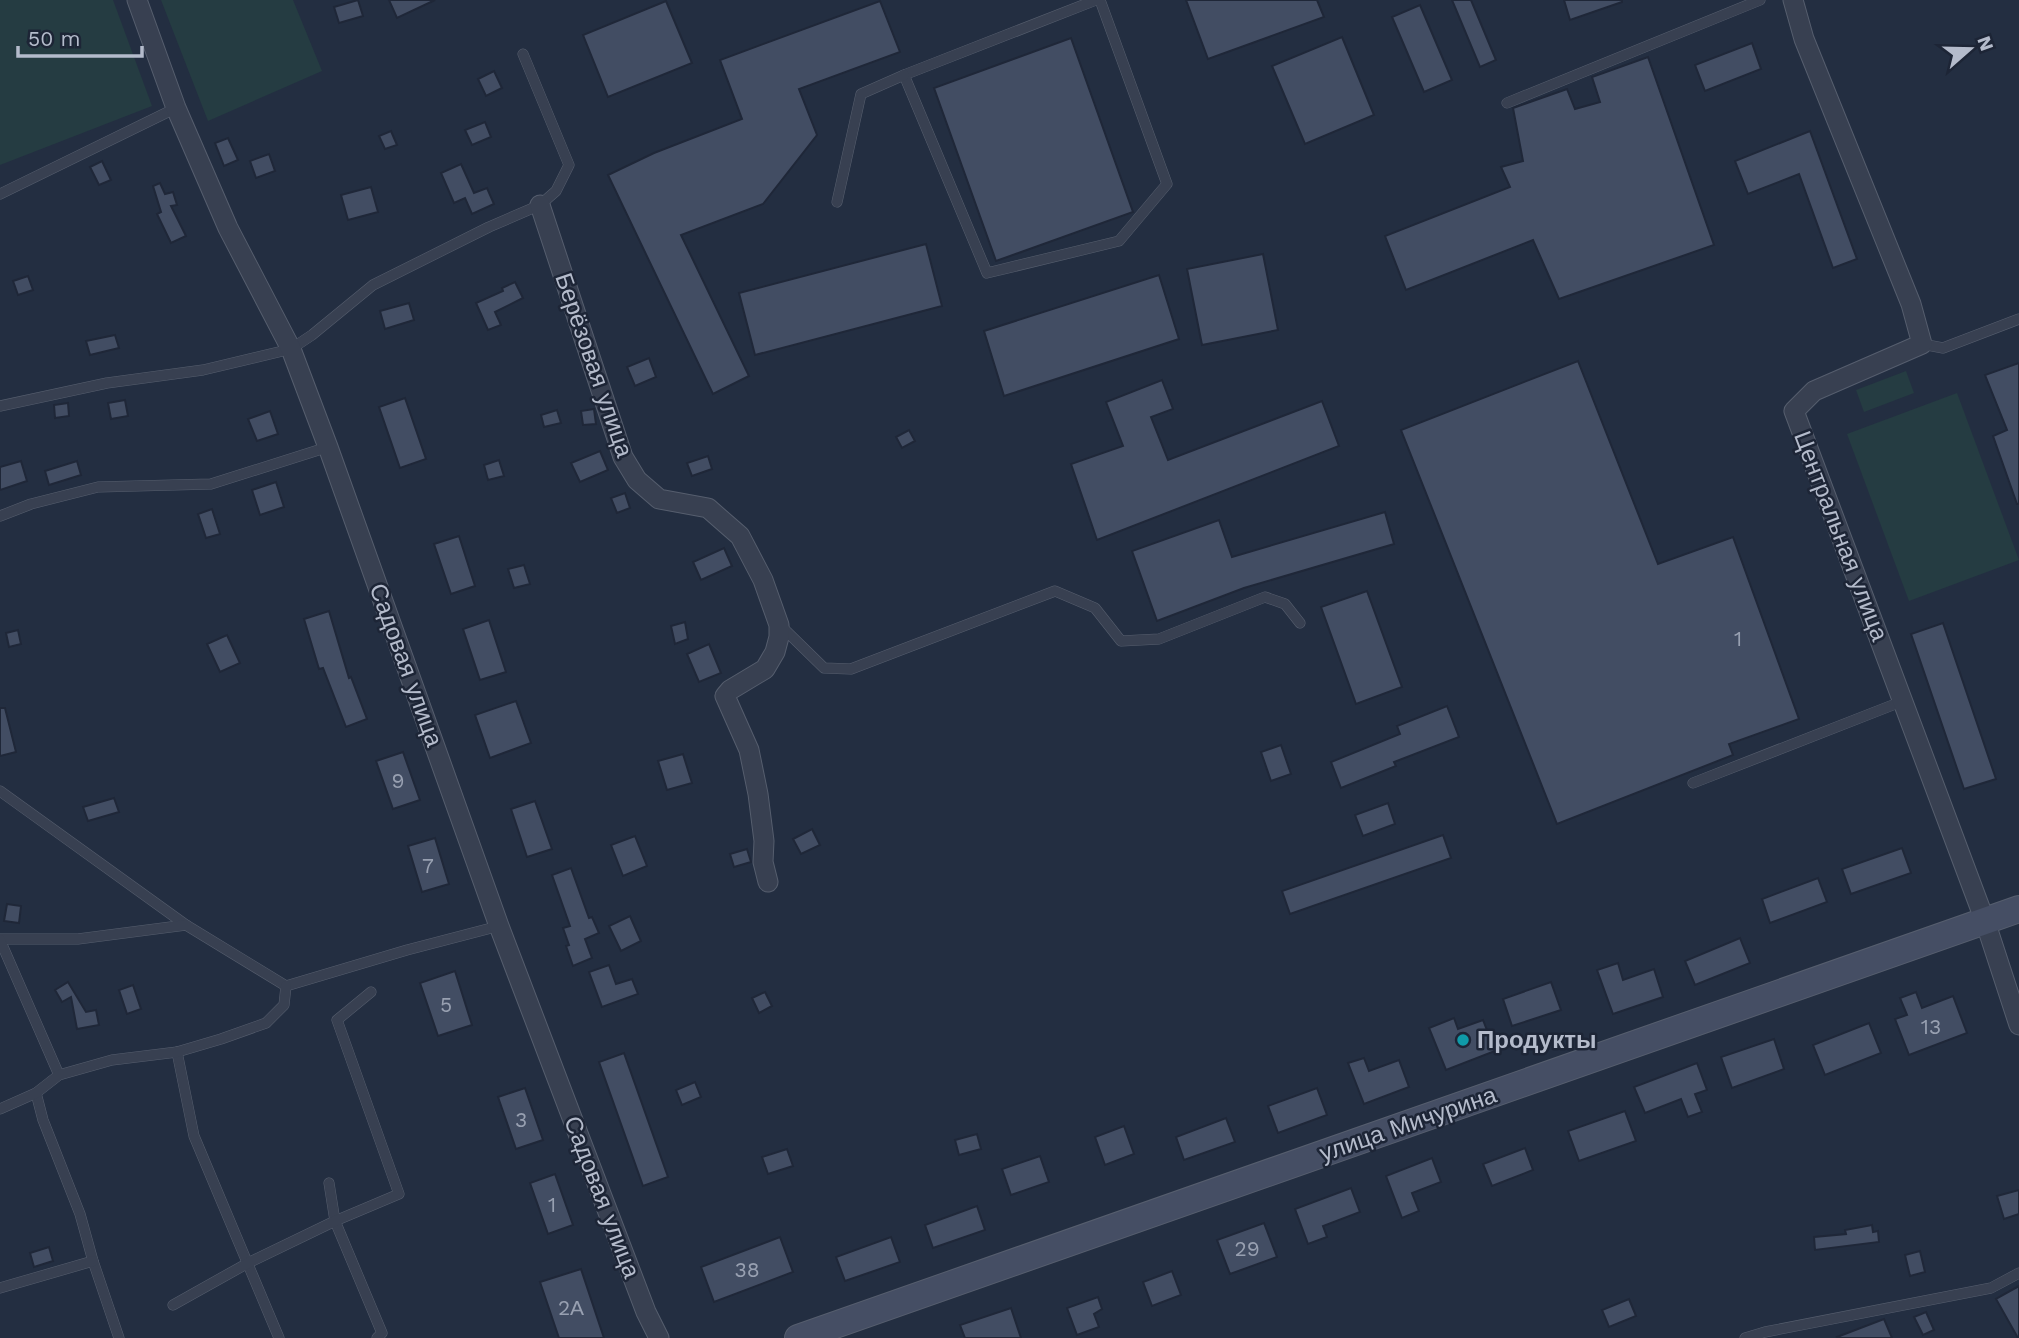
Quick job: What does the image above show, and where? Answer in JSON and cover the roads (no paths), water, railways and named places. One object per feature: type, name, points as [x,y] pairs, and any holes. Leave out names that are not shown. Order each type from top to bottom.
[{"type":"street","name":"Садовая улица","points":[[137,0],[176,108],[228,228],[291,349],[499,926],[646,1312],[659,1338]]},
{"type":"street","points":[[1793,0],[1804,39],[1910,304],[1922,344]]},
{"type":"street","name":"Берёзовая улица","points":[[540,205],[623,457],[637,480],[659,499],[708,508],[740,536],[762,580],[779,625]]},
{"type":"street","name":"Центральная улица","points":[[1922,344],[1814,391],[1794,411],[1985,921],[2019,1026]]},
{"type":"street","points":[[768,882],[763,862],[764,841],[758,794],[749,750],[724,696],[765,669],[775,652],[779,625]]},
{"type":"street","name":"улица Мичурина","points":[[798,1338],[2019,909]]},
{"type":"lane","points":[[837,202],[861,93],[904,75],[1098,0],[1167,184],[1119,241],[987,273],[904,75]]},
{"type":"lane","points":[[1507,103],[1760,0]]},
{"type":"lane","points":[[0,406],[107,383],[203,370],[291,349],[373,285],[489,227],[540,205],[556,191],[569,165],[523,54]]},
{"type":"lane","points":[[0,194],[176,108]]},
{"type":"lane","points":[[1922,344],[1943,348],[2019,319]]},
{"type":"lane","points":[[0,516],[31,504],[98,487],[211,484],[328,447]]},
{"type":"lane","points":[[779,625],[824,668],[851,669],[1055,591],[1095,608],[1121,641],[1159,639],[1265,597],[1285,604],[1300,623]]},
{"type":"lane","points":[[1693,783],[1903,701]]},
{"type":"lane","points":[[0,791],[186,925],[285,986],[499,926]]},
{"type":"lane","points":[[59,1075],[0,939],[78,939],[186,925]]},
{"type":"lane","points":[[0,1109],[36,1093],[59,1075],[112,1060],[177,1052],[266,1023],[284,1005],[285,986]]},
{"type":"lane","points":[[173,1306],[248,1263],[335,1221],[400,1194],[337,1020],[371,992]]},
{"type":"lane","points":[[177,1052],[194,1136],[279,1338]]},
{"type":"lane","points":[[36,1093],[43,1120],[80,1214],[119,1338]]},
{"type":"lane","points":[[329,1183],[335,1221],[382,1333],[377,1338]]},
{"type":"lane","points":[[0,1288],[93,1261]]},
{"type":"lane","points":[[1745,1338],[1992,1288],[2019,1273]]},
{"type":"place","name":"Продукты","points":[[1463,1040]]}]
